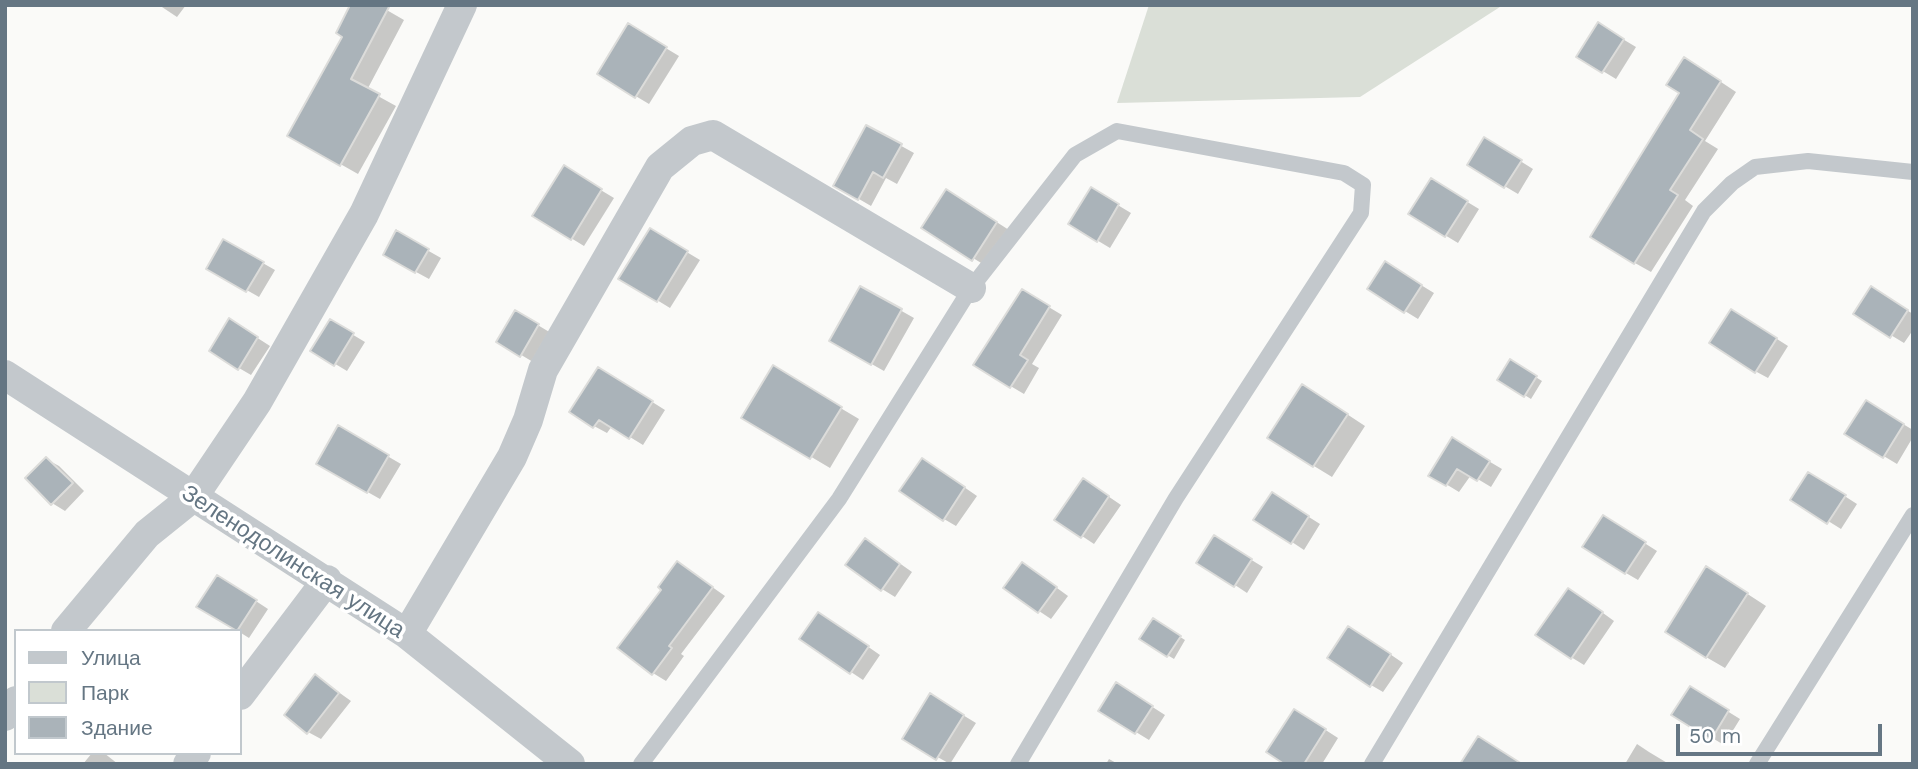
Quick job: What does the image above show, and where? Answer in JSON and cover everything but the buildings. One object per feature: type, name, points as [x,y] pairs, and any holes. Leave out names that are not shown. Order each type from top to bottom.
[{"type":"street","points":[[68,629],[147,534],[193,497],[257,402],[364,214],[462,5]]},
{"type":"street","points":[[407,634],[512,457],[550,358],[660,167],[692,141],[713,135],[971,288]]},
{"type":"street","name":"Зеленодолинская улица","points":[[5,375],[407,634],[570,764]]},
{"type":"street","points":[[242,692],[327,580]]},
{"type":"lane","points":[[641,764],[839,499],[971,288],[1075,155],[1117,131],[1344,173],[1363,185],[1361,214],[1176,498],[1018,764]]},
{"type":"lane","points":[[1372,764],[1704,211],[1732,183],[1755,167],[1808,161],[1913,172]]},
{"type":"lane","points":[[1757,764],[1913,514]]},
{"type":"green space","points":[[1149,5],[1503,5],[1360,97],[1117,103]]}]
